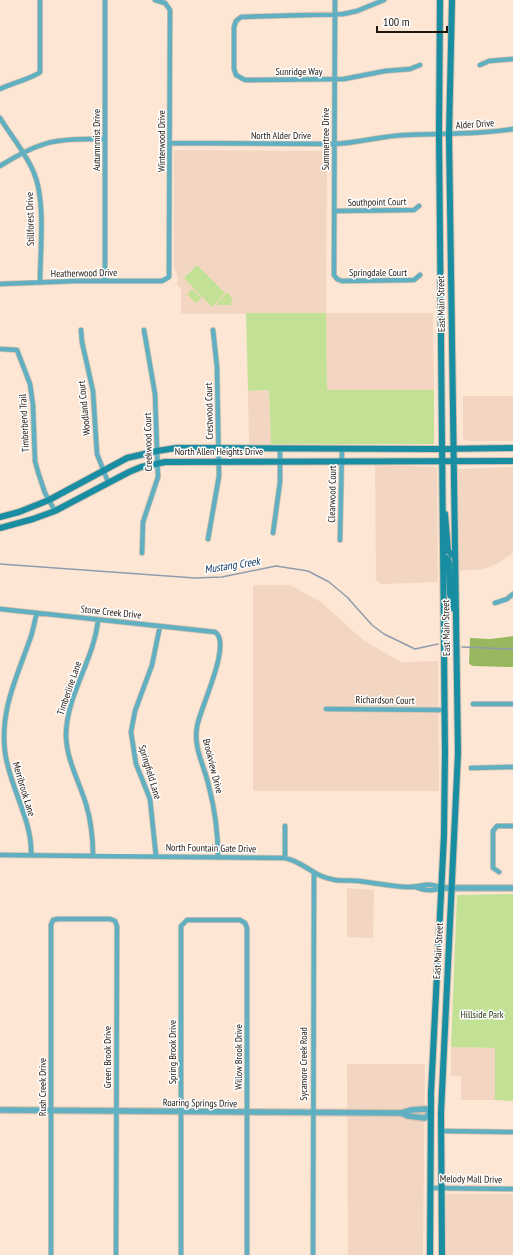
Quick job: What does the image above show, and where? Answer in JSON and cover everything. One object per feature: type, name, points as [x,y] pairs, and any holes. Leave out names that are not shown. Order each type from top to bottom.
[{"type":"main road","name":"East Main Street","points":[[430,1255],[431,1113],[444,827],[445,710],[439,135],[440,0]]},
{"type":"main road","name":"East Main Street","points":[[442,1255],[441,1113],[458,753],[452,449],[449,135],[452,0]]},
{"type":"main road","points":[[440,211],[444,235],[445,264],[451,266]]},
{"type":"main road","points":[[442,332],[451,332]]},
{"type":"main road","name":"North Allen Heights Drive","points":[[0,517],[19,512],[49,500],[127,458],[176,448],[513,448]]},
{"type":"main road","name":"North Allen Heights Drive","points":[[0,528],[55,511],[108,482],[141,467],[158,463],[218,460],[281,462],[443,460],[513,461]]},
{"type":"main road","points":[[443,508],[447,521],[448,551],[455,557]]},
{"type":"main road","points":[[443,556],[448,559],[449,563],[450,594],[456,612]]},
{"type":"main road","points":[[436,987],[446,987]]},
{"type":"main road","points":[[431,1113],[441,1113]]},
{"type":"street","points":[[0,89],[22,79],[36,76],[40,72],[40,0]]},
{"type":"street","name":"Autumnmist Drive","points":[[105,0],[105,281]]},
{"type":"street","name":"Winterwood Drive","points":[[155,0],[167,5],[170,13],[168,278]]},
{"type":"street","name":"Summertree Drive","points":[[335,0],[333,272],[335,277]]},
{"type":"street","points":[[335,14],[357,11],[384,0]]},
{"type":"street","name":"Sunridge Way","points":[[335,14],[244,16],[238,18],[235,24],[234,69],[239,78],[245,80],[335,80],[385,71],[410,69],[420,65]]},
{"type":"street","points":[[480,65],[489,61],[513,59]]},
{"type":"street","name":"Stillforest Drive","points":[[0,118],[23,152],[34,172],[39,191],[40,283]]},
{"type":"street","name":"Alder Drive","points":[[439,135],[483,133],[513,129]]},
{"type":"street","name":"North Alder Drive","points":[[170,144],[334,144],[356,143],[398,136],[439,135]]},
{"type":"street","points":[[0,166],[23,152],[51,141],[68,139],[105,139]]},
{"type":"street","name":"Southpoint Court","points":[[334,211],[414,210],[419,206]]},
{"type":"street","name":"Springdale Court","points":[[335,277],[342,280],[414,280],[420,275]]},
{"type":"street","name":"Heatherwood Drive","points":[[0,284],[105,281],[162,282],[168,278]]},
{"type":"street","name":"Woodland Court","points":[[81,330],[82,342],[93,391],[97,454],[108,482]]},
{"type":"street","name":"Creekwood Court","points":[[142,553],[143,522],[158,478],[153,376],[144,330]]},
{"type":"street","name":"Crestwood Court","points":[[208,539],[218,483],[217,367],[213,330]]},
{"type":"street","name":"Timberbend Trail","points":[[0,348],[17,350],[30,384],[34,405],[35,461],[41,482],[55,511]]},
{"type":"street","points":[[273,534],[279,495],[281,462],[280,448]]},
{"type":"street","name":"Clearwood Court","points":[[340,540],[342,449]]},
{"type":"street","points":[[495,603],[507,599],[513,594]]},
{"type":"street","name":"Stone Creek Drive","points":[[0,609],[215,632],[219,635]]},
{"type":"street","name":"Merribrook Lane","points":[[30,855],[31,844],[28,829],[8,770],[4,734],[5,713],[10,692],[30,641],[37,613]]},
{"type":"street","name":"Timberline Lane","points":[[93,856],[92,830],[86,804],[69,756],[66,730],[71,706],[90,653],[98,620]]},
{"type":"street","name":"Springfield Lane","points":[[156,856],[150,799],[133,753],[131,732],[135,711],[152,665],[160,626]]},
{"type":"street","name":"Brookview Drive","points":[[218,857],[217,825],[209,787],[198,751],[196,736],[198,720],[214,674],[220,640],[219,635]]},
{"type":"street","points":[[473,704],[513,704]]},
{"type":"street","name":"Richardson Court","points":[[326,709],[445,710]]},
{"type":"street","points":[[471,768],[513,767]]},
{"type":"street","points":[[285,826],[285,858]]},
{"type":"street","points":[[499,872],[493,868],[493,831],[497,826],[513,826]]},
{"type":"street","name":"North Fountain Gate Drive","points":[[0,855],[285,858],[299,862],[314,873],[336,880],[415,887],[424,890],[436,890],[441,888]]},
{"type":"street","name":"Sycamore Creek Road","points":[[313,1255],[312,1113],[314,873]]},
{"type":"street","points":[[441,888],[513,888]]},
{"type":"street","name":"Green Brook Drive","points":[[53,920],[110,919],[116,923],[116,1255]]},
{"type":"street","name":"Rush Creek Drive","points":[[51,1255],[51,925],[53,920]]},
{"type":"street","name":"Willow Brook Drive","points":[[183,922],[187,920],[240,920],[246,925],[247,1255]]},
{"type":"street","name":"Spring Brook Drive","points":[[181,1255],[181,926],[183,922]]},
{"type":"street","name":"Roaring Springs Drive","points":[[0,1110],[400,1113],[410,1110],[426,1109],[431,1113],[426,1118],[408,1116],[400,1113]]},
{"type":"street","points":[[441,1131],[513,1132]]},
{"type":"street","name":"Melody Mall Drive","points":[[430,1188],[513,1189]]},
{"type":"shaded area","points":[[174,150],[327,151],[326,313],[181,314],[181,288],[177,285],[178,276],[174,268]]},
{"type":"shaded area","points":[[326,313],[433,313],[434,390],[327,390]]},
{"type":"shaded area","points":[[269,390],[271,444],[249,445],[248,391]]},
{"type":"shaded area","points":[[463,396],[513,396],[513,441],[467,441],[463,438]]},
{"type":"shaded area","points":[[375,465],[437,467],[438,582],[381,584],[376,580]]},
{"type":"shaded area","points":[[513,467],[513,553],[497,564],[483,569],[459,571],[458,469]]},
{"type":"shaded area","points":[[253,585],[290,585],[321,602],[363,640],[401,662],[438,661],[439,791],[253,791]]},
{"type":"shaded area","points":[[347,888],[374,890],[373,938],[347,937]]},
{"type":"shaded area","points":[[451,1047],[495,1048],[495,1100],[461,1100],[461,1076],[451,1076]]},
{"type":"shaded area","points":[[347,1064],[425,1064],[423,1255],[348,1255]]},
{"type":"shaded area","points":[[446,1194],[513,1194],[513,1255],[446,1255]]},
{"type":"green space","points":[[197,265],[225,293],[212,307],[184,278]]},
{"type":"green space","points":[[192,289],[202,298],[196,303],[187,294]]},
{"type":"green space","points":[[227,293],[233,301],[230,305],[218,305],[217,303]]},
{"type":"green space","points":[[246,313],[326,313],[327,390],[434,390],[434,444],[271,444],[269,390],[248,391]]},
{"type":"green space","points":[[513,636],[513,667],[473,666],[469,664],[470,638],[490,639]]},
{"type":"green space","name":"Hillside Park","points":[[513,894],[513,1101],[495,1100],[495,1048],[451,1047],[457,895]]},
{"type":"waterway","name":"Mustang Creek","points":[[0,564],[195,578],[222,577],[276,566],[308,571],[329,582],[347,597],[372,625],[384,634],[415,649],[438,644]]},
{"type":"waterway","name":"Mustang Creek","points":[[462,647],[513,649]]}]
